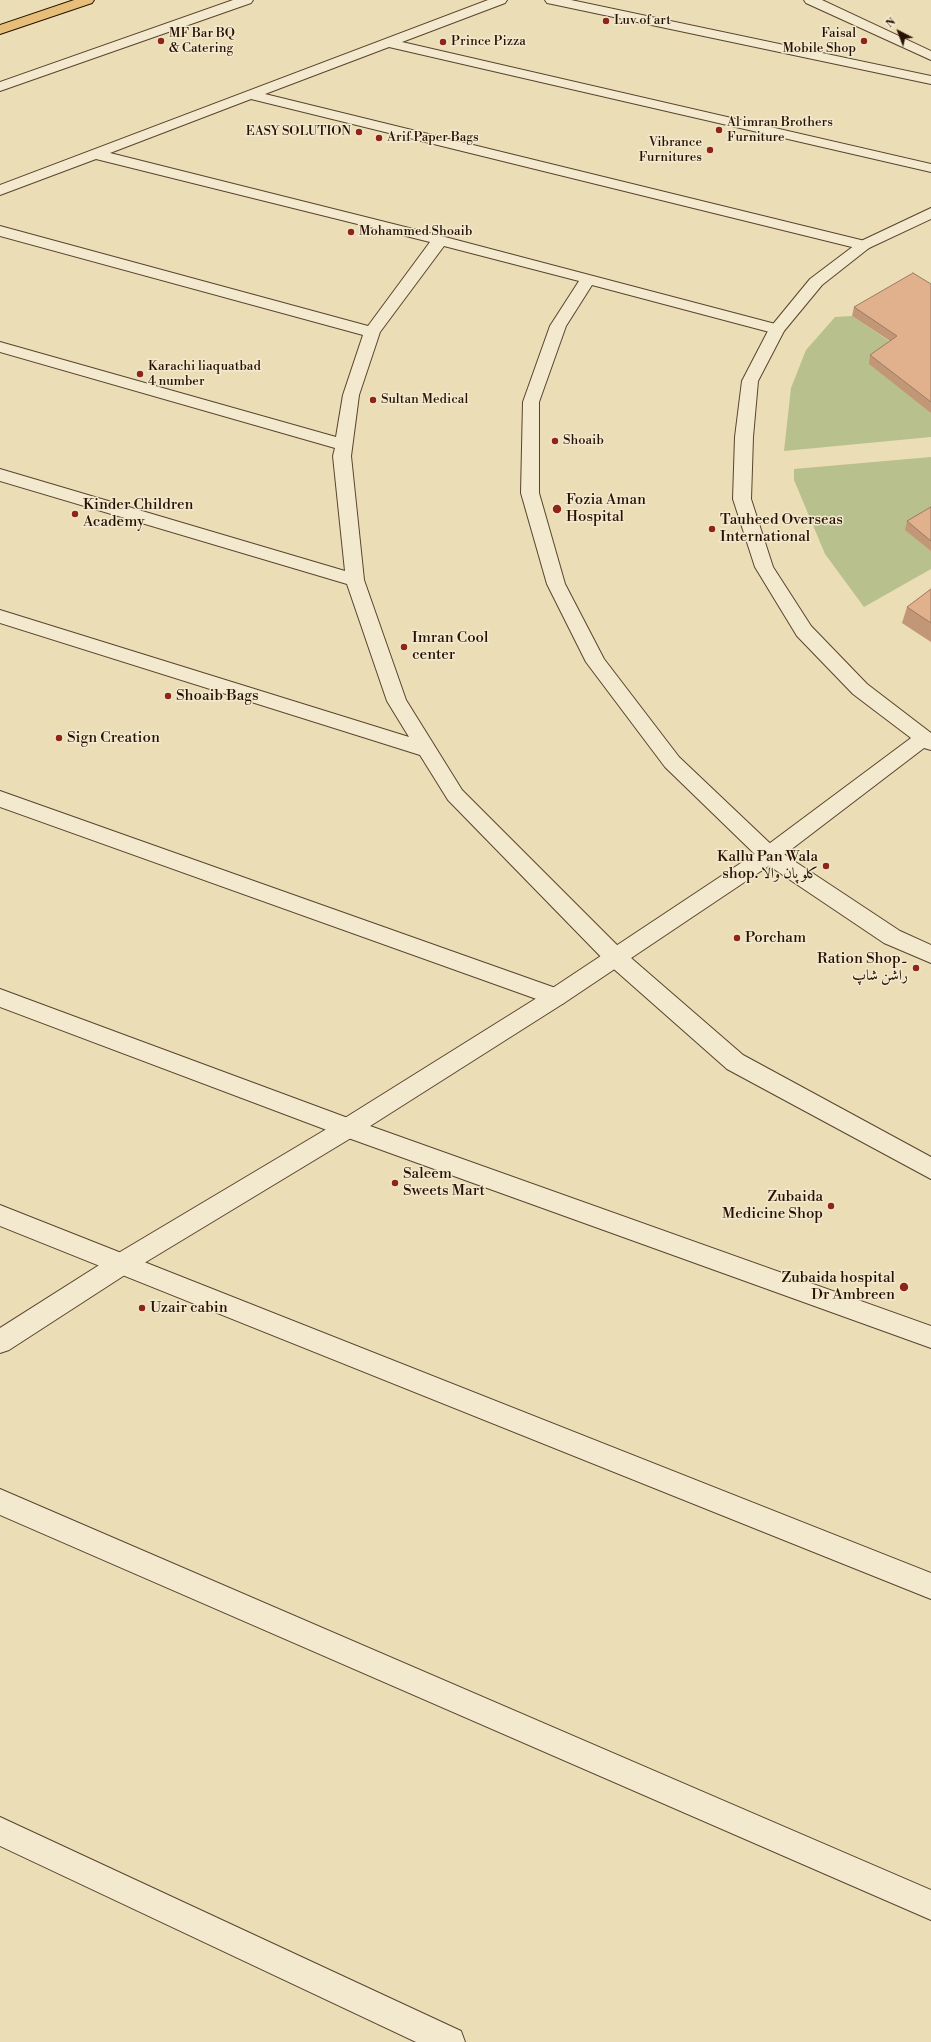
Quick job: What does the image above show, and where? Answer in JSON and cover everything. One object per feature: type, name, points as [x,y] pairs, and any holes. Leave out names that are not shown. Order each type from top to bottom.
[{"type":"highway","points":[[0,30],[87,0]]},
{"type":"street","points":[[0,87],[246,0]]},
{"type":"street","points":[[0,190],[500,0]]},
{"type":"street","points":[[552,0],[931,80]]},
{"type":"street","points":[[811,0],[931,56]]},
{"type":"street","points":[[388,43],[931,168]]},
{"type":"street","points":[[251,95],[864,245]]},
{"type":"street","points":[[95,154],[440,240],[777,329]]},
{"type":"street","points":[[0,1342],[122,1263],[348,1128],[556,997],[769,855],[927,741],[860,689],[804,631],[764,567],[742,499],[744,437],[750,381],[777,329],[816,282],[864,245],[931,213]]},
{"type":"street","points":[[0,231],[372,332]]},
{"type":"street","points":[[440,240],[372,332],[351,395],[343,445],[342,456],[355,580],[397,700],[455,795],[615,957],[735,1062],[931,1169]]},
{"type":"street","points":[[588,279],[558,326],[531,402],[530,493],[556,584],[596,662],[672,762],[769,855],[892,937],[931,954]]},
{"type":"street","points":[[0,347],[343,445]]},
{"type":"street","points":[[0,475],[355,580]]},
{"type":"street","points":[[0,616],[427,750]]},
{"type":"street","points":[[0,799],[556,997]]},
{"type":"street","points":[[0,998],[348,1128],[931,1337]]},
{"type":"street","points":[[0,1215],[931,1586]]},
{"type":"street","points":[[0,1502],[931,1906]]},
{"type":"street","points":[[0,1832],[450,2042]]},
{"type":"green space","points":[[852,316],[895,345],[931,413],[931,437],[784,451],[791,388],[806,350],[835,317]]},
{"type":"green space","points":[[931,457],[931,569],[864,607],[825,554],[794,480],[794,469]]},
{"type":"building","points":[[913,273],[931,284],[931,402],[870,355],[897,336],[854,307]]},
{"type":"building","points":[[931,507],[931,541],[907,521]]},
{"type":"building","points":[[931,589],[931,623],[907,607]]},
{"type":"place","name":"Luv of art","points":[[606,21]]},
{"type":"place","name":"MF Bar BQ & Catering","points":[[161,41]]},
{"type":"place","name":"Faisal Mobile Shop","points":[[864,41]]},
{"type":"place","name":"Prince Pizza","points":[[443,42]]},
{"type":"place","name":"Al imran Brothers Furniture","points":[[719,130]]},
{"type":"place","name":"EASY SOLUTION","points":[[359,132]]},
{"type":"place","name":"Arif Paper Bags","points":[[379,138]]},
{"type":"place","name":"Vibrance Furnitures","points":[[710,150]]},
{"type":"place","name":"Mohammed Shoaib","points":[[351,232]]},
{"type":"place","name":"Karachi liaquatbad 4 number","points":[[140,374]]},
{"type":"place","name":"Sultan Medical","points":[[373,400]]},
{"type":"place","name":"Shoaib","points":[[555,441]]},
{"type":"place","name":"Fozia Aman Hospital","points":[[557,509]]},
{"type":"place","name":"Kinder Children Academy","points":[[75,514]]},
{"type":"place","name":"Tauheed Overseas International","points":[[712,529]]},
{"type":"place","name":"Imran Cool center","points":[[404,647]]},
{"type":"place","name":"Shoaib Bags","points":[[168,696]]},
{"type":"place","name":"Sign Creation","points":[[59,738]]},
{"type":"place","name":"Kallu Pan Wala shop. کلو پان والا","points":[[826,866]]},
{"type":"place","name":"Porcham","points":[[737,938]]},
{"type":"place","name":"Ration Shop۔ راشن شاپ","points":[[916,968]]},
{"type":"place","name":"Saleem Sweets Mart","points":[[395,1183]]},
{"type":"place","name":"Zubaida Medicine Shop","points":[[831,1206]]},
{"type":"place","name":"Zubaida hospital Dr Ambreen","points":[[904,1287]]},
{"type":"place","name":"Uzair cabin","points":[[142,1308]]}]
